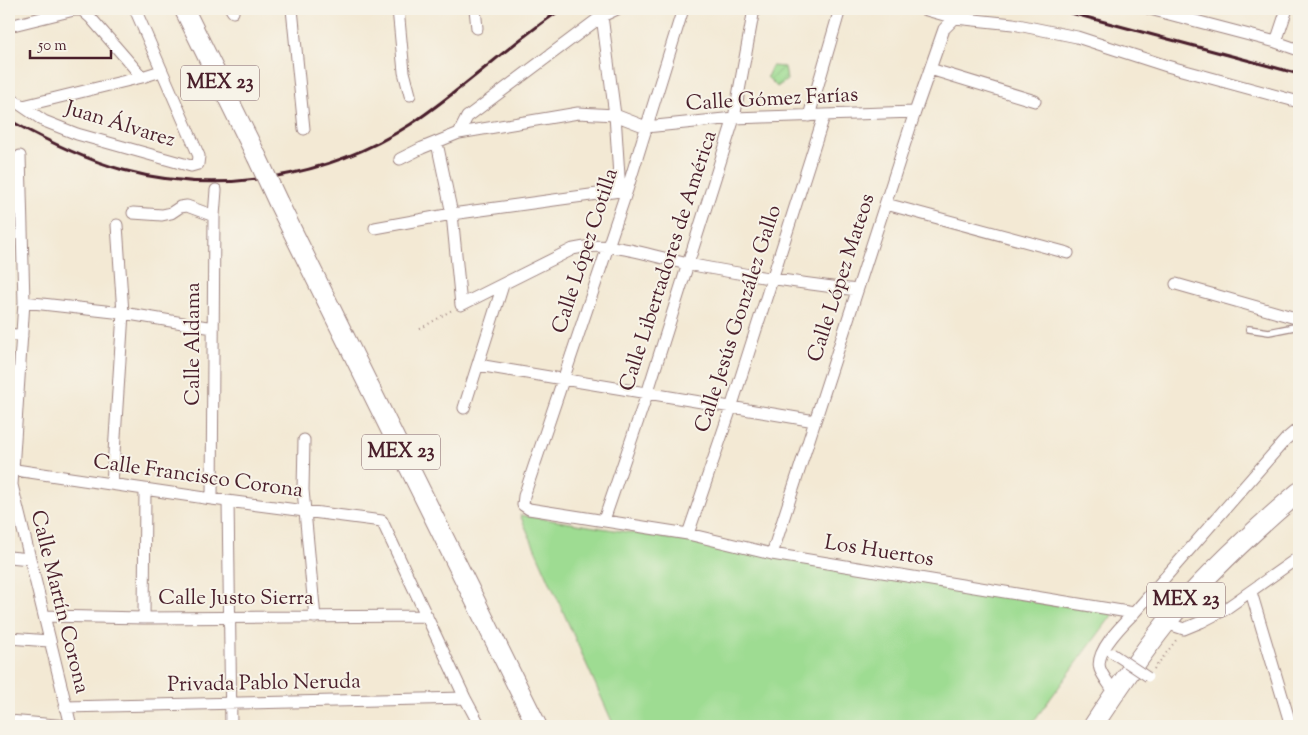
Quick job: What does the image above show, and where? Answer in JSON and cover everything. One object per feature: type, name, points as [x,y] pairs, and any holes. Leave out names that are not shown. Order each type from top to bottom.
[{"type":"highway","name":"MEX 23","points":[[184,9],[537,726]]},
{"type":"highway","name":"MEX 23","points":[[1094,726],[1115,693],[1166,623],[1226,559],[1299,492]]},
{"type":"street","points":[[23,106],[142,78],[161,71],[135,9]]},
{"type":"street","points":[[292,9],[304,129]]},
{"type":"street","points":[[398,9],[404,72],[410,95]]},
{"type":"street","points":[[475,9],[477,28]]},
{"type":"street","points":[[459,133],[467,117],[602,16],[618,9]]},
{"type":"street","name":"Calle López Cotilla","points":[[523,505],[524,496],[609,246],[624,190],[646,127],[682,9]]},
{"type":"street","name":"Calle Libertadores de América","points":[[604,520],[647,394],[734,118],[754,9]]},
{"type":"street","points":[[809,116],[840,9]]},
{"type":"street","points":[[923,9],[955,18],[1013,24],[1077,37],[1167,66],[1299,102]]},
{"type":"street","points":[[1150,9],[1276,42],[1299,50]]},
{"type":"street","points":[[1276,42],[1287,9]]},
{"type":"street","points":[[9,26],[74,10],[82,10],[142,78]]},
{"type":"street","points":[[376,228],[452,214],[624,190],[602,16]]},
{"type":"street","name":"Calle López Mateos","points":[[772,554],[915,112],[944,29],[955,18]]},
{"type":"street","points":[[930,69],[1035,101]]},
{"type":"street","name":"Juan Álvarez","points":[[9,97],[44,121],[77,134],[191,166],[198,164],[199,156],[161,71]]},
{"type":"street","name":"Calle Gómez Farías","points":[[400,159],[459,133],[578,113],[615,115],[646,127],[734,118],[915,112]]},
{"type":"street","name":"Calle Jesús González Gallo","points":[[688,534],[731,408],[824,116]]},
{"type":"street","points":[[437,143],[452,214],[461,305],[573,249],[588,246],[609,246],[687,264],[771,279],[857,290]]},
{"type":"street","name":"Calle Martín Corona","points":[[20,156],[24,302],[11,469],[12,485],[14,501],[45,616],[49,641],[70,726]]},
{"type":"street","name":"Calle Aldama","points":[[212,499],[214,216],[216,190]]},
{"type":"street","points":[[886,204],[1068,253]]},
{"type":"street","points":[[133,213],[162,216],[180,207],[187,206],[214,216]]},
{"type":"street","points":[[112,484],[122,313],[117,225]]},
{"type":"street","points":[[1176,284],[1299,319]]},
{"type":"street","points":[[464,408],[503,285]]},
{"type":"street","points":[[24,302],[122,313],[213,328]]},
{"type":"street","points":[[9,334],[22,336]]},
{"type":"street","points":[[478,365],[815,422]]},
{"type":"street","points":[[1115,693],[1100,669],[1099,657],[1108,643],[1286,438],[1299,428]]},
{"type":"street","points":[[304,440],[304,490],[315,618]]},
{"type":"street","name":"Calle Francisco Corona","points":[[11,469],[212,499],[382,521],[427,616]]},
{"type":"street","points":[[144,618],[145,488]]},
{"type":"street","points":[[228,501],[231,726]]},
{"type":"street","name":"Los Huertos","points":[[523,505],[529,509],[688,534],[772,554],[1134,613]]},
{"type":"street","points":[[9,557],[30,559]]},
{"type":"street","points":[[1166,623],[1184,629],[1224,610],[1299,557]]},
{"type":"street","points":[[1251,592],[1291,726]]},
{"type":"street","name":"Calle Justo Sierra","points":[[45,616],[144,618],[427,616]]},
{"type":"street","points":[[427,616],[464,698],[480,726]]},
{"type":"street","points":[[9,638],[49,641]]},
{"type":"street","points":[[1112,653],[1148,677]]},
{"type":"street","name":"Privada Pablo Neruda","points":[[65,707],[464,698]]},
{"type":"street","points":[[9,721],[70,726]]},
{"type":"lane","points":[[1249,329],[1269,332],[1299,326]]},
{"type":"path","points":[[420,329],[461,305]]},
{"type":"path","points":[[1148,677],[1174,642]]},
{"type":"green space","points":[[772,66],[785,67],[787,80],[777,87],[767,77]]},
{"type":"green space","points":[[520,515],[1116,610],[1030,726],[614,726]]},
{"type":"railway","points":[[9,120],[65,148],[123,170],[160,178],[197,181],[234,181],[272,177],[309,169],[344,158],[379,143],[431,110],[562,9]]},
{"type":"railway","points":[[1056,9],[1299,74]]}]
